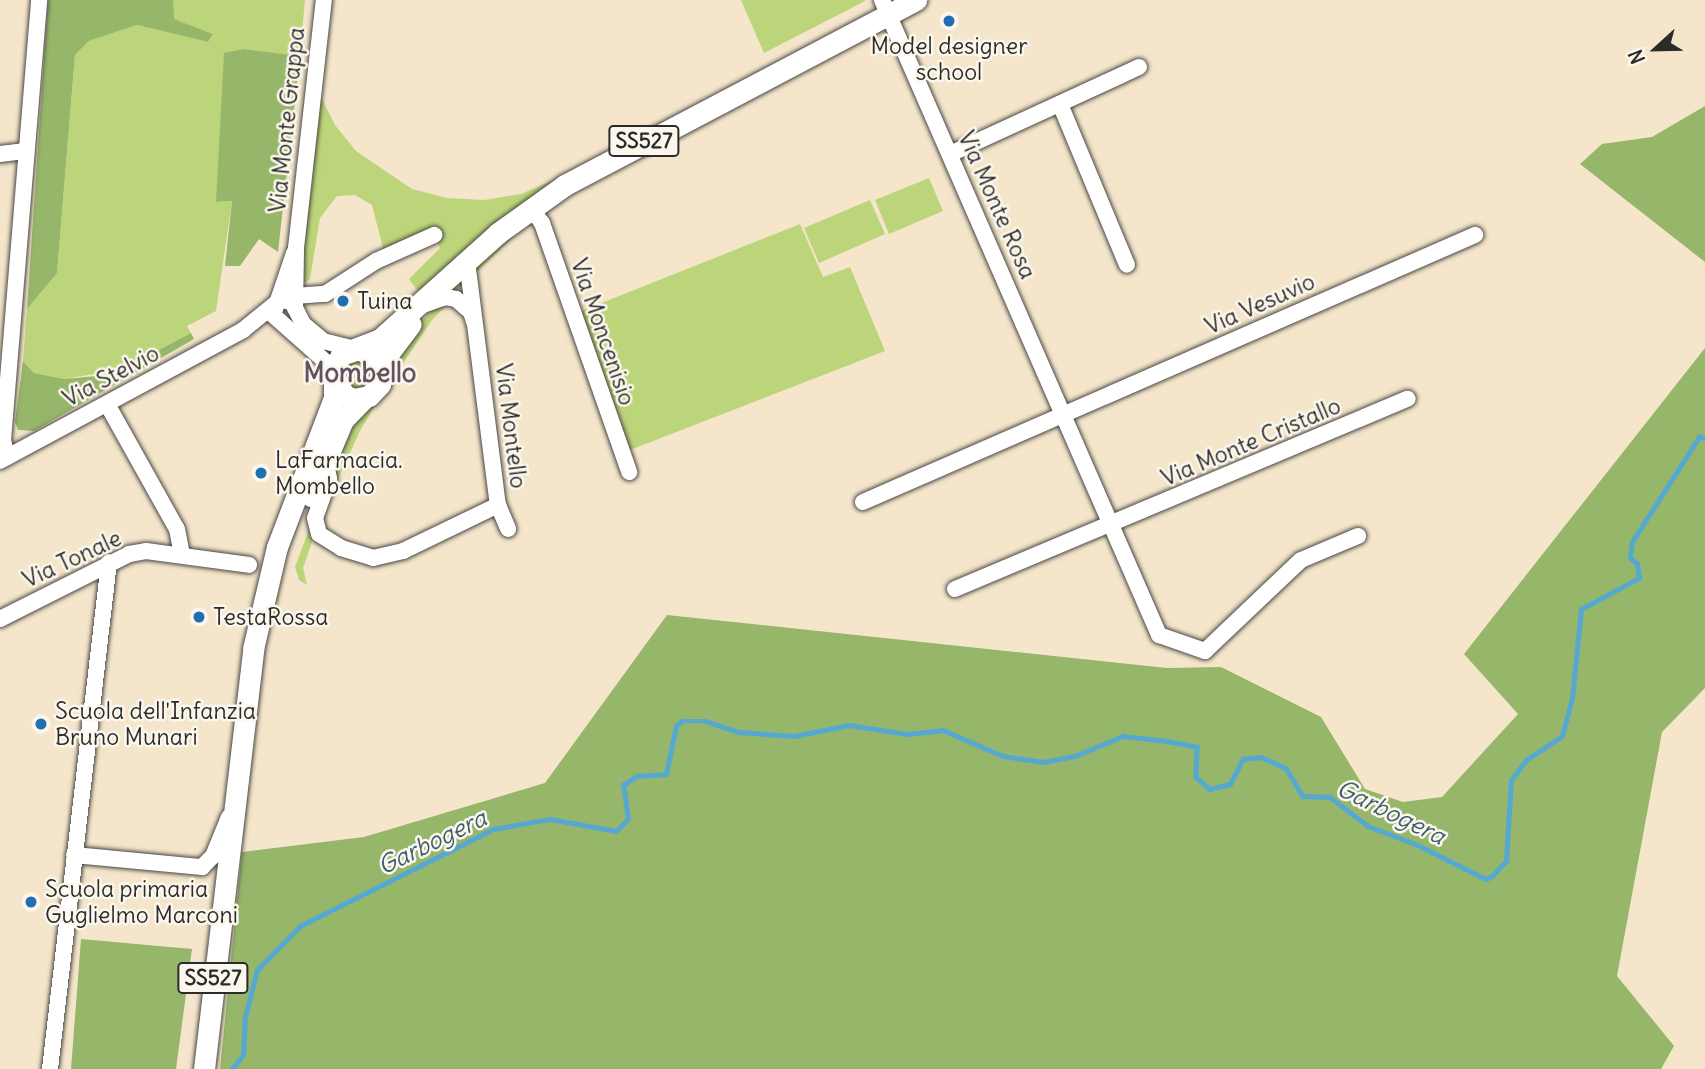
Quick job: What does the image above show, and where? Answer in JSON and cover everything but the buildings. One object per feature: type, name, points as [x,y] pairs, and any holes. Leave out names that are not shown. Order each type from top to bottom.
[{"type":"main road","name":"SS527","points":[[423,305],[467,261],[531,208],[610,159],[885,7],[916,0]]},
{"type":"main road","points":[[231,811],[248,681],[280,536],[334,398],[333,381],[337,359],[354,349],[375,342],[423,305]]},
{"type":"main road","points":[[271,577],[288,550],[343,421],[364,398],[377,389],[389,353],[423,305]]},
{"type":"main road","points":[[354,349],[373,355],[382,374]]},
{"type":"main road","points":[[333,381],[348,397],[364,398]]},
{"type":"main road","name":"SS527","points":[[204,1069],[231,811]]},
{"type":"street","points":[[4,459],[7,282],[26,151],[39,0]]},
{"type":"street","name":"Via Monte Grappa","points":[[295,302],[296,244],[324,0]]},
{"type":"street","name":"Via Monte Rosa","points":[[885,7],[1159,635],[1205,651],[1301,560],[1358,536]]},
{"type":"street","points":[[950,154],[1139,67]]},
{"type":"street","points":[[1060,104],[1127,265]]},
{"type":"street","points":[[0,154],[26,151]]},
{"type":"street","name":"Via Moncenisio","points":[[531,208],[542,223],[629,472]]},
{"type":"street","points":[[333,381],[327,364],[274,317],[274,304],[287,299],[295,302],[325,294],[376,261],[434,235]]},
{"type":"street","name":"Via Vesuvio","points":[[1063,414],[1475,235]]},
{"type":"street","name":"Via Monte Grappa","points":[[274,304],[296,244]]},
{"type":"street","name":"Via Montello","points":[[467,261],[498,505],[508,529]]},
{"type":"street","name":"Via Montello","points":[[423,305],[445,297],[456,299],[471,312],[476,328]]},
{"type":"street","points":[[295,302],[302,322],[320,339],[354,349]]},
{"type":"street","name":"Via Stelvio","points":[[4,459],[243,330],[274,304]]},
{"type":"street","name":"Via Stelvio","points":[[243,330],[275,325],[292,333]]},
{"type":"street","name":"Via Monte Cristallo","points":[[1112,527],[1408,399]]},
{"type":"street","points":[[107,404],[177,529],[182,555]]},
{"type":"street","points":[[863,502],[1063,414]]},
{"type":"street","points":[[326,461],[329,479],[315,518],[321,538],[373,558],[386,556],[498,505]]},
{"type":"street","points":[[955,589],[1112,527]]},
{"type":"street","name":"Via Tonale","points":[[0,619],[109,562],[146,551],[249,565]]},
{"type":"street","points":[[50,1069],[109,562]]},
{"type":"street","points":[[74,855],[202,867],[213,856],[231,811]]},
{"type":"green space","points":[[48,0],[173,0],[174,19],[213,34],[208,42],[137,25],[89,41],[75,55],[57,273],[27,309]]},
{"type":"green space","points":[[173,0],[305,0],[300,56],[243,49],[216,202],[232,201],[216,311],[187,326],[191,333],[123,369],[64,379],[34,373],[23,361],[27,309],[57,273],[75,55],[89,41],[137,25],[208,42],[213,34],[173,19]]},
{"type":"green space","points":[[741,0],[865,0],[865,1],[764,53]]},
{"type":"green space","points":[[243,49],[300,56],[278,252],[259,239],[240,266],[225,266],[232,201],[216,202],[224,53]]},
{"type":"green space","points":[[320,95],[335,125],[356,151],[412,189],[447,198],[484,200],[521,194],[556,179],[418,291],[409,279],[440,248],[435,239],[384,252],[372,205],[355,195],[337,196],[320,218],[310,279],[304,283],[303,250]]},
{"type":"green space","points":[[1705,106],[1705,262],[1580,164],[1602,144],[1652,137]]},
{"type":"green space","points":[[929,178],[943,211],[889,234],[875,200]]},
{"type":"green space","points":[[870,200],[885,234],[819,263],[804,228]]},
{"type":"green space","points":[[800,224],[823,277],[850,267],[885,351],[630,450],[574,314]]},
{"type":"green space","points":[[524,227],[455,293],[452,292],[483,259]]},
{"type":"green space","points":[[448,303],[432,320],[389,384],[399,348],[434,307]]},
{"type":"green space","points":[[191,333],[194,339],[34,431],[18,430],[15,422],[23,361],[34,373],[64,379],[97,376],[123,369]]},
{"type":"green space","points":[[1705,348],[1705,688],[1662,732],[1617,976],[1674,1046],[1661,1069],[220,1069],[242,852],[364,837],[545,783],[667,615],[1167,668],[1221,667],[1321,717],[1365,789],[1403,802],[1442,797],[1518,714],[1464,654]]},
{"type":"green space","points":[[358,360],[368,364],[372,374],[368,384],[358,388],[348,384],[344,374],[348,364]]},
{"type":"green space","points":[[381,396],[361,429],[322,513],[333,464],[349,423]]},
{"type":"green space","points":[[310,527],[312,542],[303,568],[307,585],[299,580],[295,567]]},
{"type":"green space","points":[[81,939],[192,949],[176,1069],[71,1069]]},
{"type":"waterway","name":"Garbogera","points":[[232,1069],[243,1055],[245,1017],[257,970],[300,926],[494,829],[550,819],[616,831],[628,819],[623,785],[637,776],[666,774],[676,726],[682,721],[705,721],[739,732],[794,736],[849,725],[907,734],[943,730],[1003,756],[1044,762],[1075,756],[1123,736],[1167,741],[1197,747],[1196,777],[1210,789],[1230,784],[1243,759],[1261,757],[1286,768],[1303,796],[1330,797],[1368,826],[1418,845],[1486,879],[1506,861],[1511,780],[1526,760],[1562,736],[1572,698],[1581,609],[1639,578],[1637,564],[1630,558],[1632,542],[1699,437],[1705,438]]},
{"type":"place","name":"Model designer school","points":[[949,21]]},
{"type":"place","name":"Tuina","points":[[343,301]]},
{"type":"place","name":"LaFarmacia. Mombello","points":[[261,473]]},
{"type":"place","name":"TestaRossa","points":[[199,617]]},
{"type":"place","name":"Scuola dell'Infanzia Bruno Munari","points":[[41,724]]},
{"type":"place","name":"Scuola primaria Guglielmo Marconi","points":[[31,902]]},
{"type":"district","name":"Mombello","points":[[360,373]]}]
